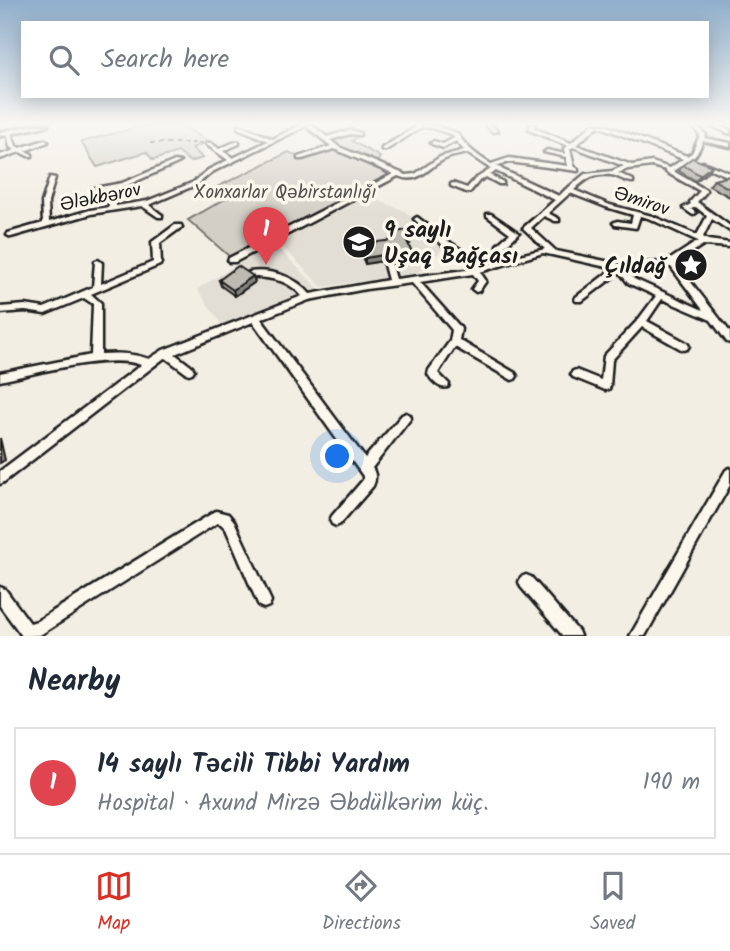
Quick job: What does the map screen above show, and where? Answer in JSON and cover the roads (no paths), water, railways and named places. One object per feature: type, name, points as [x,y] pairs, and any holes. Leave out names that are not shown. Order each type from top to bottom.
[{"type":"street","points":[[224,155],[232,160]]},
{"type":"street","name":"Ələkbərov","points":[[10,235],[47,222],[113,208],[145,205],[197,183],[209,171],[244,155]]},
{"type":"street","points":[[300,158],[310,155]]},
{"type":"street","points":[[352,155],[398,174],[417,176],[442,158],[456,155]]},
{"type":"street","points":[[473,155],[559,199]]},
{"type":"street","points":[[561,155],[568,156],[572,168]]},
{"type":"street","points":[[598,155],[630,166],[655,164],[704,191],[693,199],[695,205],[730,229]]},
{"type":"street","points":[[678,155],[726,173]]},
{"type":"street","points":[[668,171],[692,155]]},
{"type":"street","points":[[453,185],[468,191],[494,167],[508,160],[572,168],[587,175],[601,174],[631,181]]},
{"type":"street","points":[[97,189],[110,188],[152,175],[177,162]]},
{"type":"street","points":[[611,177],[630,166]]},
{"type":"street","points":[[714,181],[726,173]]},
{"type":"street","points":[[232,260],[398,174]]},
{"type":"street","points":[[486,175],[501,183]]},
{"type":"street","points":[[553,252],[527,230],[587,175]]},
{"type":"street","points":[[47,222],[45,202],[51,178]]},
{"type":"street","points":[[110,188],[113,208]]},
{"type":"street","name":"Əmirov","points":[[568,190],[608,206],[638,213],[702,239],[730,245]]},
{"type":"street","points":[[145,205],[160,216]]},
{"type":"street","points":[[693,213],[686,208],[695,205]]},
{"type":"street","points":[[617,223],[634,226],[638,213]]},
{"type":"street","points":[[545,214],[557,220]]},
{"type":"street","points":[[489,215],[515,233],[501,244],[509,260]]},
{"type":"street","points":[[0,478],[148,363],[166,353],[308,298],[393,282],[480,270],[535,252],[553,252],[618,267],[672,263],[702,239],[710,217]]},
{"type":"street","points":[[417,219],[480,270],[482,281],[476,289]]},
{"type":"street","points":[[0,310],[25,308],[46,311],[97,288],[120,281],[157,263],[156,242],[178,227]]},
{"type":"street","points":[[630,258],[638,267]]},
{"type":"street","points":[[97,288],[98,263]]},
{"type":"street","points":[[672,263],[710,317]]},
{"type":"street","points":[[388,265],[393,282]]},
{"type":"street","points":[[618,267],[631,281],[710,317],[725,328],[730,339]]},
{"type":"street","points":[[579,299],[618,267]]},
{"type":"street","points":[[252,274],[267,274],[285,280],[308,298]]},
{"type":"street","points":[[414,280],[455,325],[454,342],[433,374],[444,384]]},
{"type":"street","points":[[85,294],[97,303],[99,315],[96,359]]},
{"type":"street","points":[[576,374],[605,386],[607,359],[641,322],[660,296]]},
{"type":"street","points":[[255,318],[364,468],[369,482],[336,520]]},
{"type":"street","points":[[641,322],[684,346]]},
{"type":"street","points":[[454,342],[512,376]]},
{"type":"street","points":[[166,353],[189,370]]},
{"type":"street","points":[[0,377],[96,359],[137,358],[148,363]]},
{"type":"street","points":[[364,468],[406,418]]},
{"type":"street","points":[[637,636],[730,474]]},
{"type":"street","points":[[0,594],[27,631],[40,628],[216,517],[224,518],[229,525],[264,601]]},
{"type":"street","points":[[526,582],[573,636]]},
{"type":"place","name":"9 saylı Uşaq Bağçası","points":[[359,242]]},
{"type":"place","name":"14 saylı Təcili Tibbi Yardım","points":[[266,265]]},
{"type":"place","name":"Çıldağ","points":[[691,265]]},
{"type":"park label","name":"Xonxarlar Qəbirstanlığı","points":[[285,191]]}]
